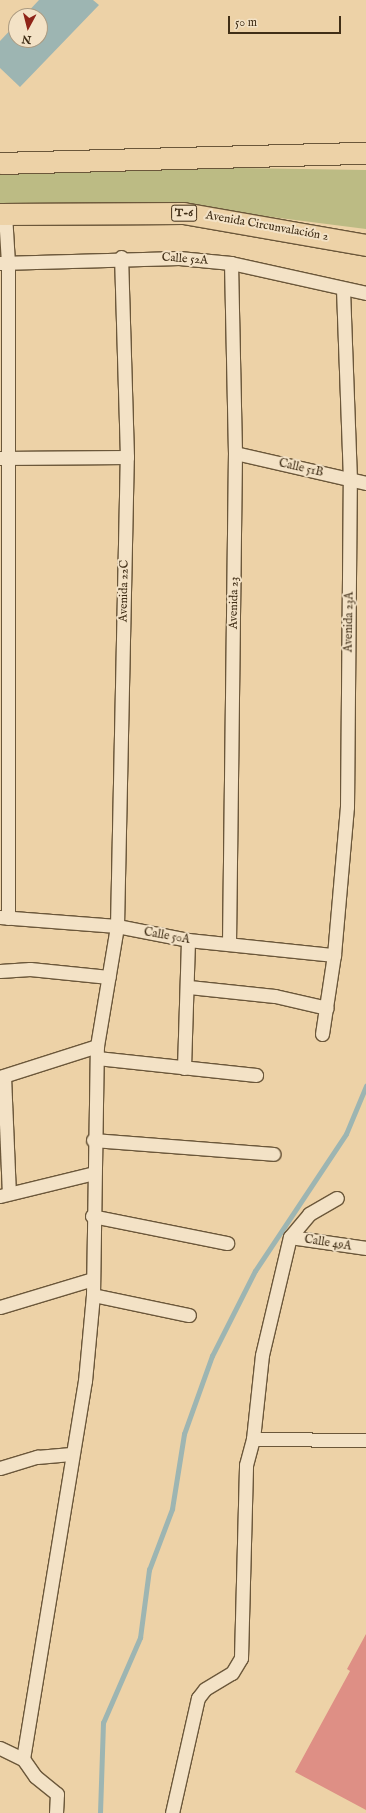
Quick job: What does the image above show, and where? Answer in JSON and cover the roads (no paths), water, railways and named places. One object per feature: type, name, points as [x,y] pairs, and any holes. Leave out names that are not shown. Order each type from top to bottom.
[{"type":"highway","points":[[0,162],[366,153]]},
{"type":"highway","name":"Avenida Circunvalación 2","points":[[3,214],[183,213],[366,245]]},
{"type":"highway","name":"T-6","points":[[341,240],[366,237]]},
{"type":"street","points":[[3,214],[4,917]]},
{"type":"street","name":"Calle 52A","points":[[4,263],[121,257],[231,263],[366,293]]},
{"type":"street","name":"Avenida 22C","points":[[23,1759],[56,1571],[70,1454],[85,1381],[93,1295],[92,1216],[97,1052],[116,926],[127,457],[121,257]]},
{"type":"street","name":"Avenida 23","points":[[229,943],[235,453],[231,263]]},
{"type":"street","name":"Avenida 23A","points":[[322,1034],[328,1008],[334,955],[347,807],[350,480],[343,289]]},
{"type":"street","name":"Calle 51B","points":[[235,453],[366,483]]},
{"type":"street","points":[[4,458],[127,457]]},
{"type":"street","name":"Calle 50A","points":[[4,917],[116,926],[188,940],[229,943],[334,955]]},
{"type":"street","points":[[184,1068],[189,987],[188,940]]},
{"type":"street","points":[[0,971],[30,969],[109,977]]},
{"type":"street","points":[[189,987],[275,996],[328,1008]]},
{"type":"street","points":[[94,1172],[5,1195],[2,1076],[97,1052],[184,1068],[256,1075]]},
{"type":"street","points":[[94,1140],[273,1154]]},
{"type":"street","points":[[172,1813],[198,1698],[237,1668],[243,1650],[246,1465],[252,1439],[262,1355],[290,1237],[309,1214],[337,1198]]},
{"type":"street","points":[[92,1216],[227,1243]]},
{"type":"street","name":"Calle 49A","points":[[290,1237],[366,1248]]},
{"type":"street","points":[[0,1307],[93,1280]]},
{"type":"street","points":[[93,1295],[189,1315]]},
{"type":"street","points":[[252,1439],[366,1440]]},
{"type":"street","points":[[0,1468],[37,1457],[70,1454]]},
{"type":"street","points":[[0,1748],[23,1759],[35,1776],[57,1794],[56,1813]]},
{"type":"water","points":[[39,0],[93,0],[99,5],[20,87],[0,68],[0,41],[8,32],[8,48],[48,48],[48,8],[32,8]]},
{"type":"waterway","points":[[100,1813],[103,1723],[140,1638],[149,1570],[172,1509],[184,1434],[212,1356],[255,1271],[346,1134],[366,1086]]}]
